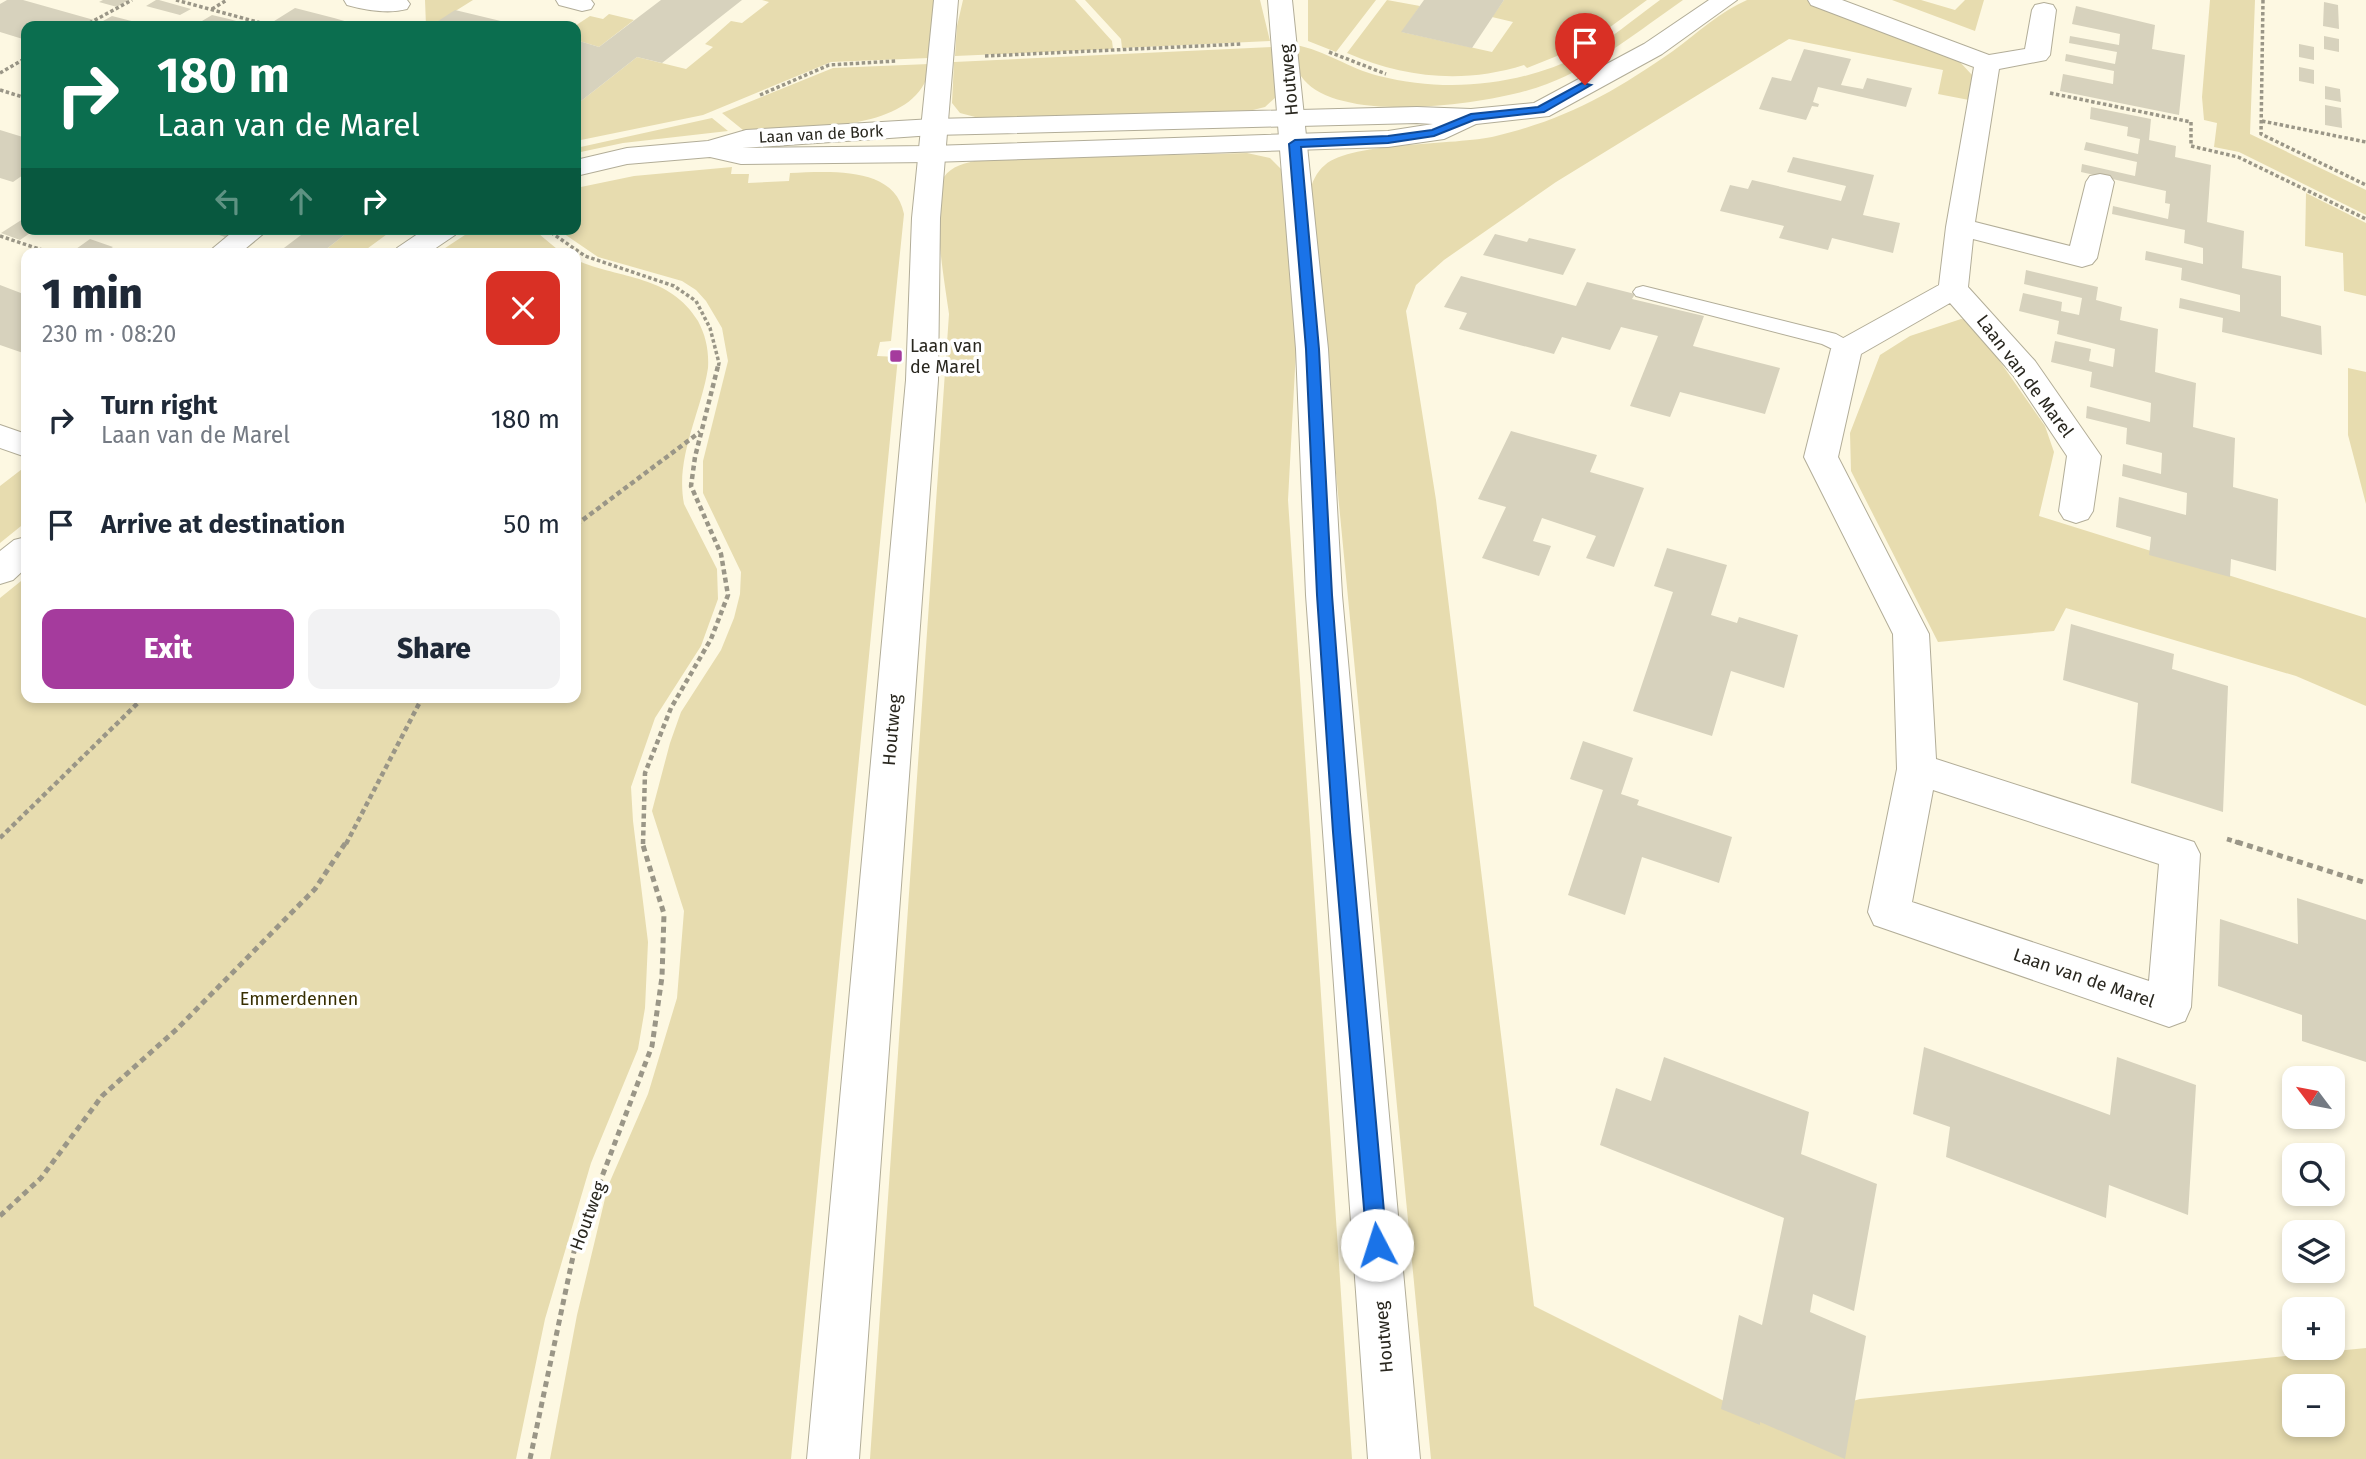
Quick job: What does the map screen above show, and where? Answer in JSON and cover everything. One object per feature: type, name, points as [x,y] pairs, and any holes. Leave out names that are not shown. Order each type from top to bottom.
[{"type":"street","points":[[356,0],[397,10]]},
{"type":"street","name":"Houtweg","points":[[833,1459],[922,380],[926,218],[946,0]]},
{"type":"street","name":"Houtweg","points":[[1280,0],[1286,42],[1312,349],[1324,595],[1394,1459]]},
{"type":"street","points":[[932,141],[1294,132],[1388,139],[1434,133],[1471,117],[1540,110],[1653,49],[1725,0]]},
{"type":"street","points":[[1820,0],[1986,67],[2037,55],[2044,10]]},
{"type":"street","points":[[1847,349],[1953,289],[1960,227],[1986,67]]},
{"type":"street","name":"Laan van de Bork","points":[[581,168],[627,156],[710,149],[741,156],[932,141]]},
{"type":"street","points":[[1960,227],[2082,258],[2100,182]]},
{"type":"street","points":[[228,248],[246,235]]},
{"type":"street","points":[[416,248],[436,235]]},
{"type":"street","name":"Laan van de Marel","points":[[1953,289],[1987,321],[2061,419],[2084,456],[2076,511]]},
{"type":"street","name":"Laan van de Marel","points":[[1847,349],[1821,457],[1911,634],[1917,769],[1889,912],[2169,1007],[2180,854]]},
{"type":"street","points":[[0,436],[21,444]]},
{"type":"street","points":[[0,570],[21,553]]},
{"type":"street","points":[[1917,769],[2180,854]]},
{"type":"lane","points":[[1643,292],[1829,340],[1847,349]]},
{"type":"path","points":[[93,21],[132,0]]},
{"type":"path","points":[[176,0],[254,21]]},
{"type":"path","points":[[211,9],[227,0]]},
{"type":"path","points":[[2263,0],[2261,134],[2366,185]]},
{"type":"path","points":[[752,98],[830,65],[1286,42],[1317,46],[1373,70],[1398,76]]},
{"type":"path","points":[[0,73],[21,61]]},
{"type":"path","points":[[1986,67],[2052,84],[2049,93],[2191,121],[2191,146],[2238,157],[2366,219]]},
{"type":"path","points":[[0,90],[21,96]]},
{"type":"path","points":[[2262,121],[2366,142]]},
{"type":"path","name":"Houtweg","points":[[554,235],[572,248]]},
{"type":"path","points":[[0,236],[36,248]]},
{"type":"path","name":"Houtweg","points":[[530,1459],[575,1247],[652,1046],[662,977],[664,914],[641,838],[645,773],[671,708],[711,639],[728,595],[721,554],[691,486],[701,431],[719,363],[710,328],[696,301],[674,286],[581,254]]},
{"type":"path","points":[[581,521],[701,431]]},
{"type":"path","points":[[0,838],[139,703]]},
{"type":"path","points":[[0,1216],[41,1178],[102,1096],[177,1029],[315,889],[345,845],[419,703]]},
{"type":"path","points":[[2180,854],[2191,831],[2224,838],[2366,883]]},
{"type":"green space","points":[[425,0],[473,0],[439,21],[426,21]]},
{"type":"green space","points":[[762,0],[934,0],[929,58],[831,62],[703,115],[581,140],[581,101],[637,57],[686,69],[713,47],[705,44],[731,21],[742,23],[769,2]]},
{"type":"green space","points":[[963,0],[1075,0],[1112,41],[1113,49],[955,56],[957,26]]},
{"type":"green space","points":[[1085,0],[1260,0],[1270,41],[1122,48],[1121,39]]},
{"type":"green space","points":[[1308,0],[1376,0],[1336,52],[1308,41]]},
{"type":"green space","points":[[1387,0],[1420,6],[1402,32],[1492,52],[1513,22],[1492,17],[1504,0],[1647,0],[1587,44],[1527,68],[1524,65],[1479,75],[1434,76],[1390,68],[1347,53]]},
{"type":"green space","points":[[1660,0],[1683,0],[1583,67],[1547,84],[1493,98],[1421,107],[1351,103],[1324,94],[1304,80],[1297,64],[1295,45],[1317,51],[1368,73],[1405,81],[1456,85],[1508,80],[1557,66],[1581,55],[1612,36]]},
{"type":"green space","points":[[1747,0],[1807,0],[1958,60],[1973,76],[1969,100],[1938,94],[1943,70],[1789,39],[1556,182],[1444,260],[1416,285],[1406,311],[1436,500],[1534,1306],[1770,1424],[1860,1399],[2282,1356],[2282,1360],[2345,1360],[2345,1350],[2366,1348],[2366,1459],[1431,1459],[1309,193],[1319,171],[1339,157],[1380,148],[1496,136],[1545,121],[1589,103],[1673,51],[1718,16]]},
{"type":"green space","points":[[1892,0],[1921,0],[1955,10],[1965,0],[1984,0],[1975,31]]},
{"type":"green space","points":[[2210,0],[2255,0],[2250,134],[2366,190],[2366,215],[2239,152],[2214,147],[2217,123],[2204,120],[2202,97]]},
{"type":"green space","points":[[609,14],[634,20],[599,47],[581,42],[581,22],[590,16],[603,19]]},
{"type":"green space","points":[[1272,47],[1277,96],[1265,107],[1249,111],[979,118],[960,113],[952,103],[954,62]]},
{"type":"green space","points":[[929,64],[924,84],[910,100],[891,112],[868,120],[842,125],[743,130],[722,113],[833,68]]},
{"type":"green space","points":[[712,118],[728,131],[623,143],[581,152],[581,147]]},
{"type":"green space","points":[[1247,153],[1270,158],[1282,170],[1296,350],[1288,500],[1352,1459],[870,1459],[949,314],[938,224],[940,189],[944,177],[951,170],[978,160]]},
{"type":"green space","points":[[732,167],[731,174],[749,174],[748,183],[789,181],[790,173],[858,175],[874,179],[888,187],[898,198],[904,214],[891,341],[880,342],[877,356],[898,357],[791,1459],[550,1459],[577,1315],[608,1186],[648,1094],[677,998],[684,911],[652,811],[681,712],[721,650],[740,594],[741,572],[703,493],[703,461],[728,361],[722,328],[706,301],[682,281],[598,257],[566,235],[581,235],[581,187],[634,176]]},
{"type":"green space","points":[[2306,193],[2366,223],[2366,296],[2344,291],[2343,253],[2305,246]]},
{"type":"green space","points":[[344,235],[386,235],[368,248],[328,248]]},
{"type":"green space","points":[[465,235],[540,235],[556,248],[445,248]]},
{"type":"green space","name":"Emmerdennen","points":[[581,262],[659,286],[673,294],[698,321],[706,344],[708,368],[686,452],[682,487],[684,504],[717,569],[718,599],[701,646],[655,718],[631,787],[648,942],[645,1008],[638,1049],[591,1163],[545,1319],[516,1459],[0,1459],[0,598],[21,581],[21,703],[581,703]]},
{"type":"green space","points":[[1961,319],[1971,320],[2045,426],[2054,452],[2039,516],[2366,618],[2366,706],[2296,676],[2066,608],[2054,631],[1938,642],[1851,471],[1850,433],[1880,355],[1910,336]]},
{"type":"green space","points":[[2348,368],[2366,372],[2366,504],[2348,435]]},
{"type":"green space","points":[[21,470],[21,526],[0,543],[0,486]]},
{"type":"building","points":[[7,0],[23,0],[94,20],[21,21],[21,38],[0,32],[0,4]]},
{"type":"building","points":[[128,0],[117,7],[99,2]]},
{"type":"building","points":[[156,0],[191,9],[180,15],[146,6]]},
{"type":"building","points":[[661,0],[742,0],[662,63],[637,57],[581,101],[581,42],[599,47]]},
{"type":"building","points":[[1424,0],[1504,0],[1472,48],[1401,32]]},
{"type":"building","points":[[2324,2],[2338,5],[2339,29],[2323,26]]},
{"type":"building","points":[[2076,6],[2155,25],[2152,49],[2185,55],[2179,115],[2060,91],[2063,74],[2113,84],[2114,71],[2065,61],[2066,54],[2115,64],[2117,52],[2069,43],[2070,36],[2119,45],[2120,34],[2072,24]]},
{"type":"building","points":[[295,8],[344,21],[274,21]]},
{"type":"building","points":[[455,10],[500,21],[438,21]]},
{"type":"building","points":[[212,15],[235,21],[202,21]]},
{"type":"building","points":[[112,16],[131,21],[103,21]]},
{"type":"building","points":[[2324,36],[2339,39],[2339,52],[2324,49]]},
{"type":"building","points":[[2299,44],[2314,47],[2314,60],[2299,57]]},
{"type":"building","points":[[1804,49],[1851,59],[1841,85],[1863,89],[1867,78],[1912,88],[1906,107],[1818,87],[1813,102],[1819,104],[1818,107],[1812,106],[1806,120],[1759,109],[1772,77],[1791,81]]},
{"type":"building","points":[[2299,67],[2314,70],[2314,84],[2299,81]]},
{"type":"building","points":[[2325,86],[2340,89],[2341,102],[2325,99]]},
{"type":"building","points":[[2325,105],[2341,108],[2342,128],[2325,125]]},
{"type":"building","points":[[2091,107],[2151,119],[2149,140],[2176,146],[2175,157],[2211,165],[2207,222],[2244,231],[2242,268],[2281,276],[2281,316],[2321,326],[2322,355],[2222,332],[2223,318],[2179,308],[2180,298],[2240,312],[2240,295],[2181,280],[2182,268],[2145,260],[2146,251],[2203,264],[2203,248],[2184,243],[2185,230],[2112,214],[2113,206],[2168,219],[2170,204],[2165,203],[2166,191],[2081,172],[2082,164],[2135,176],[2137,162],[2084,150],[2086,142],[2138,154],[2140,139],[2127,136],[2128,127],[2090,119]]},
{"type":"building","points":[[0,130],[21,136],[21,176],[13,182],[0,178]]},
{"type":"building","points":[[1793,157],[1874,175],[1863,215],[1900,223],[1893,253],[1832,238],[1828,250],[1779,238],[1784,226],[1720,211],[1730,185],[1748,189],[1752,180],[1841,201],[1846,186],[1787,172]]},
{"type":"building","points":[[21,220],[21,235],[27,235],[20,240],[1,233]]},
{"type":"building","points":[[1495,234],[1527,242],[1529,238],[1576,249],[1563,275],[1483,255]]},
{"type":"building","points":[[301,235],[344,235],[328,248],[284,248]]},
{"type":"building","points":[[90,239],[113,247],[111,248],[77,248]]},
{"type":"building","points":[[2026,270],[2098,287],[2096,300],[2122,307],[2120,320],[2158,329],[2155,372],[2196,383],[2193,427],[2235,438],[2233,487],[2278,499],[2276,571],[2231,559],[2230,577],[2149,555],[2151,537],[2116,527],[2119,497],[2186,515],[2187,493],[2122,476],[2123,464],[2161,474],[2162,453],[2126,444],[2127,428],[2086,418],[2087,406],[2150,422],[2151,403],[2090,387],[2092,372],[2051,362],[2055,341],[2091,349],[2089,361],[2113,367],[2115,349],[2057,334],[2059,321],[2019,311],[2023,293],[2062,302],[2061,311],[2079,315],[2082,298],[2024,284]]},
{"type":"building","points":[[1461,276],[1576,306],[1587,282],[1635,294],[1632,299],[1704,316],[1693,346],[1780,368],[1765,414],[1680,392],[1670,417],[1630,406],[1658,336],[1621,327],[1610,350],[1562,337],[1554,354],[1459,329],[1467,313],[1444,307]]},
{"type":"building","points":[[0,285],[21,293],[21,352],[0,345]]},
{"type":"building","points":[[1511,431],[1597,455],[1590,472],[1644,488],[1614,567],[1586,558],[1596,536],[1542,518],[1533,541],[1551,546],[1539,576],[1482,558],[1506,507],[1478,499]]},
{"type":"building","points":[[1667,548],[1727,565],[1711,615],[1737,623],[1739,617],[1798,635],[1784,688],[1731,671],[1712,736],[1633,711],[1673,592],[1654,586]]},
{"type":"building","points":[[2071,624],[2174,654],[2172,669],[2228,686],[2223,812],[2131,783],[2138,703],[2063,680]]},
{"type":"building","points":[[1583,741],[1633,758],[1621,794],[1639,800],[1637,805],[1732,837],[1719,883],[1642,857],[1625,915],[1568,895],[1603,790],[1570,779]]},
{"type":"building","points":[[2297,898],[2366,920],[2366,1062],[2302,1041],[2302,1015],[2218,986],[2220,919],[2298,944]]},
{"type":"building","points":[[1924,1047],[2110,1115],[2117,1057],[2196,1085],[2188,1215],[2109,1185],[2106,1218],[1946,1157],[1950,1127],[1913,1114]]},
{"type":"building","points":[[1664,1057],[1809,1112],[1801,1154],[1877,1184],[1854,1311],[1813,1294],[1810,1312],[1866,1336],[1845,1459],[1760,1422],[1760,1425],[1721,1409],[1739,1315],[1762,1325],[1784,1218],[1600,1145],[1616,1088],[1651,1101]]},
{"type":"place","name":"Laan van de Marel","points":[[896,356]]},
{"type":"route","points":[[1377,1245],[1324,595],[1312,349],[1295,144],[1388,139],[1434,133],[1471,117],[1540,110],[1585,85]]}]
